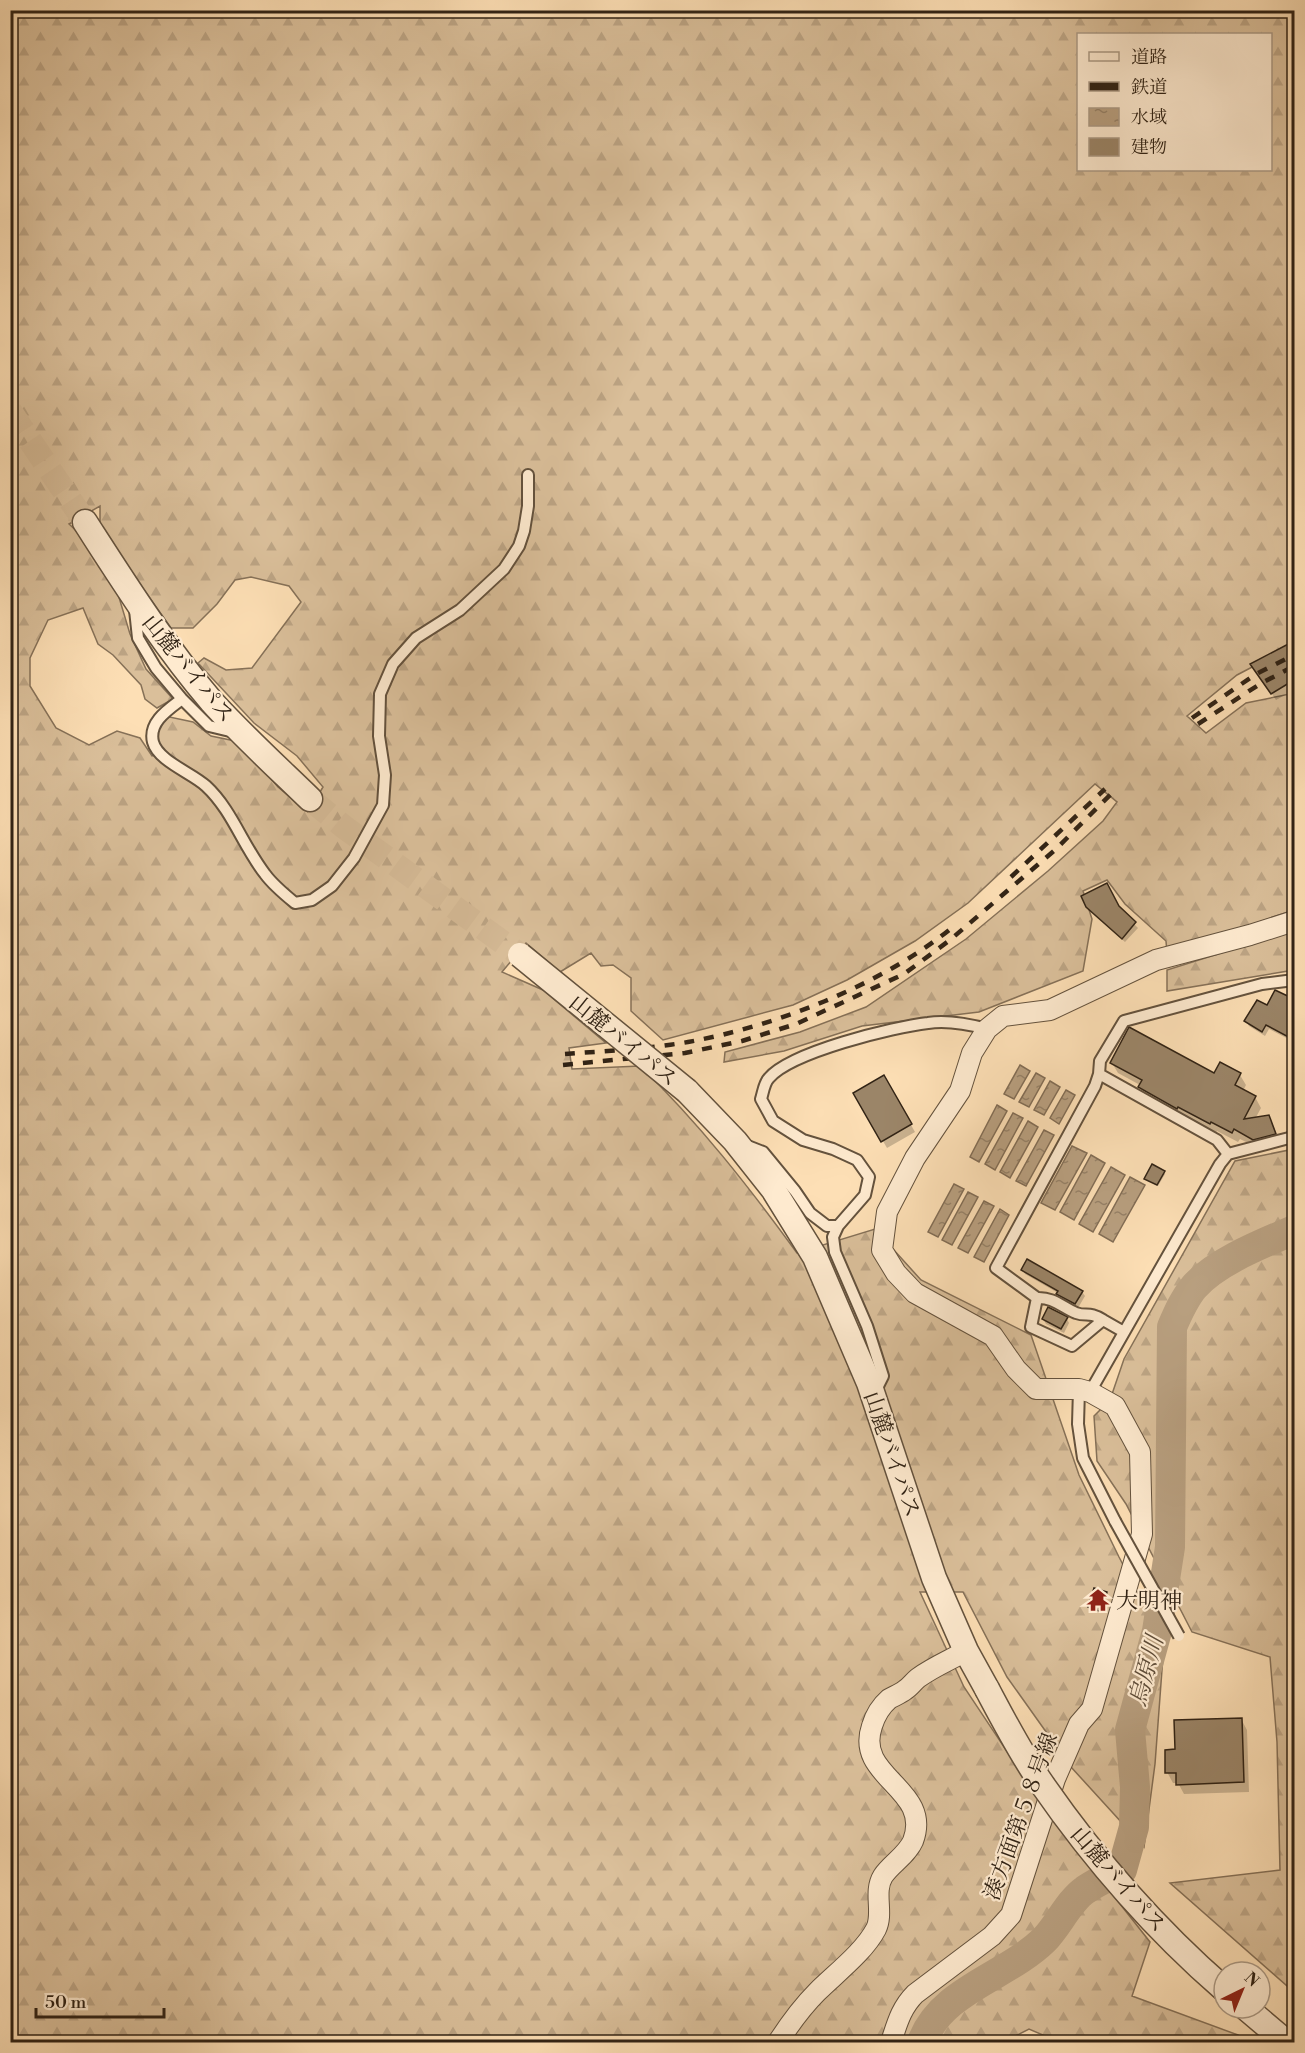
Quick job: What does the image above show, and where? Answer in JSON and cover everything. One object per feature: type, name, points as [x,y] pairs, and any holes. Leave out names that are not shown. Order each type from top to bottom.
[{"type":"street","name":"山麓バイパス","points":[[85,522],[133,598],[212,702],[310,799]]},
{"type":"street","points":[[1084,1391],[1036,1389],[1016,1369],[993,1336],[915,1293],[896,1273],[882,1250],[886,1212],[915,1158],[960,1091],[972,1053],[987,1029],[1003,1016],[1050,1010],[1156,960],[1294,921]]},
{"type":"street","name":"山麓バイパス","points":[[520,955],[687,1091],[735,1142],[773,1189],[815,1257],[873,1395],[934,1578],[966,1651],[987,1689],[1041,1783],[1093,1853],[1151,1920],[1212,1978]]},
{"type":"street","name":"湊方面第５８号線","points":[[891,2043],[900,2013],[906,2003],[992,1936],[1011,1915],[1055,1779],[1079,1724],[1092,1709],[1142,1534],[1142,1509],[1140,1452],[1115,1406],[1084,1391]]},
{"type":"street","points":[[778,2043],[789,2024],[815,1993],[854,1956],[877,1928],[878,1887],[883,1876],[912,1844],[916,1828],[915,1811],[902,1791],[876,1765],[869,1747],[869,1733],[876,1715],[888,1700],[904,1691],[918,1678],[966,1651]]},
{"type":"street","points":[[1260,2020],[1286,2043]]},
{"type":"lane","points":[[182,699],[166,711],[155,725],[152,733],[153,744],[174,765],[206,786],[227,811],[264,873],[279,890],[295,903],[312,900],[332,886],[354,858],[383,805],[385,775],[379,736],[380,694],[393,664],[416,638],[460,610],[504,569],[519,546],[524,531],[528,506],[528,475]]},
{"type":"lane","points":[[133,598],[138,638],[156,668],[209,726],[243,734]]},
{"type":"lane","points":[[1124,1332],[1093,1313],[1079,1314],[1047,1297],[1037,1298],[996,1268],[1095,1086],[1100,1061],[1124,1021],[1262,984],[1294,980]]},
{"type":"lane","points":[[873,1395],[883,1376],[867,1326],[835,1252],[833,1237],[838,1226],[865,1195],[868,1177],[857,1160],[833,1149],[803,1140],[773,1121],[761,1100],[767,1080],[783,1066],[848,1040],[929,1022],[966,1024],[987,1029]]},
{"type":"lane","points":[[1099,1074],[1217,1140],[1228,1154]]},
{"type":"lane","points":[[1179,1636],[1083,1458],[1078,1424],[1084,1391],[1124,1332],[1220,1164],[1228,1154],[1288,1138],[1294,1134]]},
{"type":"lane","points":[[735,1142],[763,1152],[795,1191],[810,1214],[827,1226],[838,1226]]},
{"type":"lane","points":[[1037,1298],[1031,1327],[1072,1346],[1103,1320]]},
{"type":"green space","points":[[11,11],[1294,11],[1294,645],[1237,675],[1187,716],[1206,733],[1246,703],[1290,694],[1294,697],[1294,910],[1167,953],[1166,941],[1125,904],[1107,880],[1083,891],[1092,919],[1083,971],[979,1012],[862,1026],[784,1051],[724,1062],[725,1052],[800,1032],[866,1007],[966,939],[1048,871],[1103,821],[1117,802],[1095,784],[968,903],[915,941],[847,980],[793,1005],[663,1040],[631,1011],[631,978],[613,965],[601,966],[591,953],[560,972],[526,943],[502,972],[543,990],[606,1043],[569,1048],[572,1069],[640,1066],[723,1156],[797,1253],[875,1229],[921,1280],[1031,1335],[1079,1475],[1164,1643],[1155,1764],[1144,1847],[1071,1767],[1007,1677],[963,1592],[920,1592],[964,1687],[1020,1771],[1083,1857],[1150,1942],[1132,1996],[1238,2035],[1248,2042],[1059,2042],[1029,2029],[1004,2042],[11,2042]],"holes":[[[100,506],[100,528],[171,628],[193,628],[217,604],[235,580],[251,577],[289,586],[301,602],[252,668],[226,670],[204,658],[198,663],[254,723],[297,756],[323,787],[308,812],[278,787],[240,742],[211,736],[193,722],[165,716],[153,735],[161,754],[152,756],[140,738],[117,731],[89,745],[56,728],[30,686],[30,658],[48,620],[83,608],[98,644],[113,655],[141,685],[145,699],[157,708],[173,699],[146,669],[130,634],[118,594],[87,541],[69,524]]]},
{"type":"green space","points":[[1294,930],[1294,970],[1167,991],[1167,970]]},
{"type":"green space","points":[[1294,1149],[1294,1992],[1272,1973],[1272,1960],[1258,1960],[1170,1883],[1280,1870],[1277,1742],[1270,1657],[1192,1632],[1126,1504],[1097,1461],[1094,1416],[1110,1400],[1124,1359],[1235,1161]]},
{"type":"water","points":[[1020,1065],[1030,1071],[1014,1099],[1004,1094]]},
{"type":"water","points":[[1036,1073],[1045,1078],[1029,1107],[1019,1102]]},
{"type":"water","points":[[1050,1081],[1060,1087],[1044,1115],[1034,1110]]},
{"type":"water","points":[[1066,1090],[1075,1095],[1059,1124],[1050,1118]]},
{"type":"water","points":[[997,1105],[1007,1111],[979,1162],[970,1157]]},
{"type":"water","points":[[1013,1113],[1023,1118],[995,1170],[985,1164]]},
{"type":"water","points":[[1028,1121],[1038,1127],[1010,1178],[1000,1172]]},
{"type":"water","points":[[1044,1130],[1054,1135],[1026,1186],[1016,1181]]},
{"type":"water","points":[[1072,1146],[1087,1153],[1055,1210],[1041,1203]]},
{"type":"water","points":[[1091,1155],[1105,1163],[1074,1220],[1060,1212]]},
{"type":"water","points":[[1111,1167],[1125,1175],[1093,1232],[1079,1224]]},
{"type":"water","points":[[1130,1177],[1145,1185],[1113,1242],[1099,1234]]},
{"type":"water","points":[[954,1184],[964,1189],[938,1237],[928,1232]]},
{"type":"water","points":[[968,1192],[978,1197],[952,1245],[942,1240]]},
{"type":"water","points":[[984,1201],[994,1206],[968,1253],[958,1248]]},
{"type":"water","points":[[1000,1209],[1009,1215],[984,1262],[974,1257]]},
{"type":"building","points":[[1294,641],[1294,680],[1271,694],[1250,664]]},
{"type":"building","points":[[1107,883],[1119,906],[1136,922],[1122,939],[1086,907],[1081,896]]},
{"type":"building","points":[[1275,990],[1294,999],[1294,1040],[1266,1025],[1262,1032],[1244,1021],[1257,1000],[1267,1005]]},
{"type":"building","points":[[1129,1027],[1214,1073],[1220,1062],[1241,1073],[1235,1085],[1256,1096],[1244,1119],[1269,1115],[1276,1134],[1253,1140],[1234,1129],[1232,1133],[1178,1107],[1177,1109],[1138,1087],[1142,1080],[1110,1063]]},
{"type":"building","points":[[884,1075],[912,1124],[881,1142],[853,1093]]},
{"type":"building","points":[[1152,1164],[1165,1171],[1157,1185],[1144,1179]]},
{"type":"building","points":[[1027,1259],[1083,1291],[1075,1304],[1056,1294],[1058,1291],[1021,1270]]},
{"type":"building","points":[[1048,1307],[1068,1317],[1061,1329],[1042,1319]]},
{"type":"building","name":"大明神","points":[[1094,1588],[1107,1592],[1102,1612],[1088,1607]]},
{"type":"building","points":[[1242,1718],[1244,1782],[1176,1785],[1176,1773],[1165,1773],[1165,1750],[1175,1749],[1174,1720]]},
{"type":"waterway","name":"烏原川","points":[[922,2042],[931,2024],[944,2009],[976,1985],[1029,1953],[1044,1940],[1079,1895],[1094,1884],[1122,1870],[1134,1827],[1135,1787],[1130,1730],[1157,1631],[1170,1547],[1172,1327],[1187,1296],[1215,1269],[1241,1254],[1294,1230]]},
{"type":"tunnel","points":[[10,411],[85,522]]},
{"type":"tunnel","points":[[310,799],[344,827],[520,955]]},
{"type":"railway","points":[[1192,718],[1256,674],[1294,655]]},
{"type":"railway","points":[[1198,724],[1260,684],[1294,666]]},
{"type":"railway","points":[[1011,877],[1105,789]]},
{"type":"railway","points":[[563,1065],[685,1053],[742,1041],[796,1024],[904,974],[950,940],[1055,850],[1114,791]]},
{"type":"railway","points":[[565,1054],[626,1050],[688,1042],[722,1035],[793,1014],[863,984],[926,947],[954,926]]},
{"type":"place","name":"大明神","points":[[1098,1600]]}]
